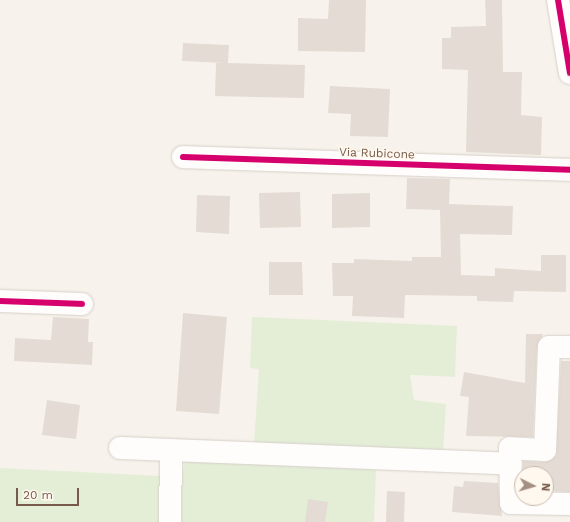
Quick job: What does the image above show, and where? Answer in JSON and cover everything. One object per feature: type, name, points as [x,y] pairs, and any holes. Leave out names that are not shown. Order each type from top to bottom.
[{"type":"street","points":[[558,0],[570,73]]},
{"type":"street","name":"Via Rubicone","points":[[182,157],[570,170]]},
{"type":"street","points":[[0,301],[82,304]]},
{"type":"street","points":[[570,347],[549,347],[544,450],[510,448],[511,503],[570,504]]},
{"type":"street","points":[[120,448],[511,464]]},
{"type":"street","points":[[170,522],[171,450]]},
{"type":"green space","points":[[252,317],[457,326],[455,377],[410,375],[414,400],[446,404],[443,454],[254,443],[259,369],[250,368]]},
{"type":"green space","points":[[185,459],[376,470],[374,522],[0,522],[0,468],[162,476],[182,481]]},
{"type":"building","points":[[329,0],[366,0],[365,52],[298,51],[298,18],[328,19]]},
{"type":"building","points":[[485,0],[502,0],[503,72],[522,72],[521,115],[542,117],[541,155],[466,152],[468,70],[442,69],[442,38],[451,38],[451,27],[486,26]]},
{"type":"building","points":[[183,43],[229,45],[228,63],[305,65],[304,98],[215,96],[216,63],[226,63],[182,61]]},
{"type":"building","points":[[330,86],[390,89],[388,137],[350,136],[351,114],[328,113]]},
{"type":"building","points":[[407,178],[450,179],[449,204],[513,206],[512,235],[460,234],[461,275],[495,276],[495,268],[541,271],[541,255],[566,255],[566,292],[514,291],[513,302],[477,301],[477,296],[405,295],[404,318],[352,316],[353,296],[333,296],[332,263],[354,263],[354,259],[412,261],[412,257],[441,257],[440,210],[406,209]]},
{"type":"building","points":[[300,192],[301,227],[260,228],[259,193]]},
{"type":"building","points":[[370,193],[370,227],[332,228],[332,194]]},
{"type":"building","points":[[197,195],[230,196],[229,234],[196,232]]},
{"type":"building","points":[[269,262],[302,262],[303,295],[269,295]]},
{"type":"building","points":[[183,313],[227,317],[219,414],[176,411]]},
{"type":"building","points":[[53,317],[89,319],[88,342],[93,342],[92,365],[14,361],[15,338],[51,340]]},
{"type":"building","points":[[526,334],[543,334],[537,347],[533,437],[466,436],[469,397],[460,396],[464,372],[525,383]]},
{"type":"building","points":[[561,361],[570,361],[570,492],[554,491],[554,466],[523,466],[523,461],[545,462],[556,456]]},
{"type":"building","points":[[47,400],[80,405],[76,439],[42,435]]},
{"type":"building","points":[[464,481],[498,483],[502,516],[452,512],[454,486],[463,487]]},
{"type":"building","points":[[387,491],[405,492],[404,522],[386,522]]},
{"type":"building","points":[[308,499],[328,502],[325,522],[305,522]]},
{"type":"cycle path","points":[[558,0],[570,73]]},
{"type":"cycle path","points":[[183,157],[570,170]]},
{"type":"cycle path","points":[[0,301],[82,304]]}]
